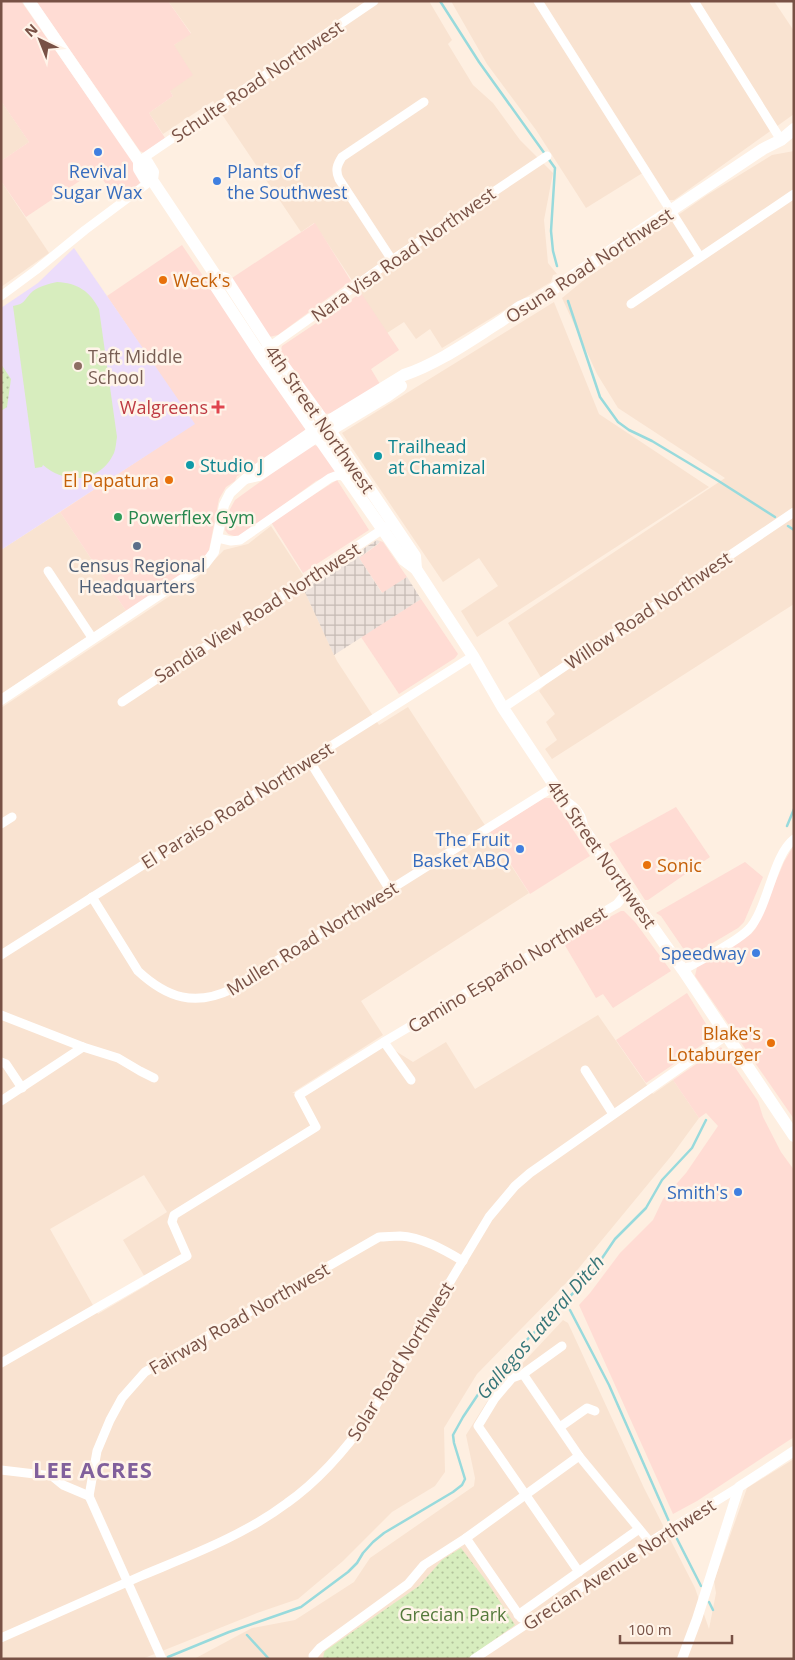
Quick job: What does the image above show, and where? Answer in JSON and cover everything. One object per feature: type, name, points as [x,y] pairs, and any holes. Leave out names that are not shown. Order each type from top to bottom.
[{"type":"main road","name":"4th Street Northwest","points":[[28,1],[139,161],[139,169],[145,178],[152,180],[216,276],[226,279],[265,351],[322,431],[377,500],[387,526]]},
{"type":"main road","name":"Osuna Road Northwest","points":[[322,431],[387,396],[420,370],[502,321],[514,320],[526,312],[534,302],[794,129]]},
{"type":"main road","name":"Osuna Road Northwest","points":[[780,140],[794,140]]},
{"type":"main road","name":"4th Street Northwest","points":[[322,431],[347,477],[387,526],[415,556],[416,569],[473,656],[503,708],[566,803],[568,811],[575,822],[582,827],[683,970],[794,1136]]},
{"type":"street","name":"Schulte Road Northwest","points":[[139,161],[374,1]]},
{"type":"street","points":[[538,1],[700,257]]},
{"type":"street","points":[[694,1],[780,140]]},
{"type":"street","points":[[392,260],[338,179],[337,167],[342,157],[424,102]]},
{"type":"street","name":"Nara Visa Road Northwest","points":[[265,351],[392,260],[547,156]]},
{"type":"street","points":[[1,296],[152,180]]},
{"type":"street","points":[[630,304],[794,194]]},
{"type":"street","name":"Osuna Road Northwest","points":[[1,700],[205,564],[212,556],[218,538],[226,499],[230,493],[255,470],[322,431]]},
{"type":"street","points":[[218,538],[230,541],[240,540],[324,483],[338,475],[347,477]]},
{"type":"street","name":"Willow Road Northwest","points":[[503,708],[794,512]]},
{"type":"street","name":"Sandia View Road Northwest","points":[[122,702],[387,526]]},
{"type":"street","points":[[48,571],[93,639]]},
{"type":"street","name":"El Paraiso Road Northwest","points":[[1,956],[473,656]]},
{"type":"street","points":[[308,760],[390,890]]},
{"type":"street","name":"Mullen Road Northwest","points":[[92,897],[138,971],[157,988],[186,998],[216,997],[232,989],[555,786]]},
{"type":"street","points":[[1,824],[12,818]]},
{"type":"street","points":[[683,970],[748,930],[755,919],[785,849],[794,839]]},
{"type":"street","name":"Camino Español Northwest","points":[[1,1363],[187,1256],[172,1222],[174,1215],[316,1127],[299,1095],[384,1042],[617,904],[627,892]]},
{"type":"street","points":[[1,1015],[83,1047],[118,1058],[154,1078]]},
{"type":"street","name":"Solar Road Northwest","points":[[1,1638],[220,1542],[248,1528],[287,1504],[331,1465],[353,1440],[370,1415],[488,1217],[514,1186],[727,1035]]},
{"type":"street","points":[[384,1042],[411,1080]]},
{"type":"street","points":[[1,1100],[83,1047]]},
{"type":"street","points":[[1,1062],[6,1064],[22,1088]]},
{"type":"street","points":[[585,1070],[613,1114]]},
{"type":"street","name":"Fairway Road Northwest","points":[[89,1496],[97,1451],[110,1420],[122,1398],[145,1372],[379,1237],[401,1236],[438,1246],[463,1261]]},
{"type":"street","points":[[562,1346],[523,1374],[512,1378],[495,1398],[478,1426],[579,1572]]},
{"type":"street","points":[[523,1374],[579,1456],[650,1542]]},
{"type":"street","points":[[560,1427],[587,1408],[595,1411]]},
{"type":"street","points":[[682,1659],[739,1488],[794,1452]]},
{"type":"street","points":[[313,1656],[320,1648],[408,1584],[424,1565],[526,1496],[579,1456]]},
{"type":"street","points":[[1,1470],[52,1476],[63,1485],[89,1496],[162,1659]]},
{"type":"street","name":"Grecian Avenue Northwest","points":[[474,1659],[650,1542],[739,1488]]},
{"type":"street","points":[[518,1615],[639,1529]]},
{"type":"street","points":[[466,1538],[518,1615],[526,1623]]},
{"type":"shaded area","points":[[1,1],[21,1],[136,166],[141,182],[118,201],[96,170],[26,217],[1,181],[1,161],[29,142],[1,101]]},
{"type":"shaded area","points":[[36,1],[168,1],[191,34],[174,45],[193,75],[170,91],[173,96],[149,113],[165,138],[144,153],[140,151]]},
{"type":"shaded area","points":[[168,1],[429,1],[452,40],[448,44],[473,85],[493,103],[520,140],[553,173],[544,220],[548,263],[557,274],[553,275],[551,282],[442,348],[430,329],[416,339],[404,322],[387,333],[314,223],[301,232],[213,101],[163,134],[149,113],[173,96],[170,91],[174,45],[191,33]]},
{"type":"shaded area","points":[[451,1],[774,1],[794,31],[794,114],[674,200],[668,200],[649,169],[586,208],[536,130],[487,64]]},
{"type":"shaded area","points":[[1,101],[29,142],[1,161]]},
{"type":"shaded area","points":[[794,151],[794,604],[552,759],[545,749],[557,740],[546,722],[555,714],[539,691],[545,685],[508,623],[725,478],[618,408],[597,374],[562,298],[584,280],[707,195],[772,155]]},
{"type":"shaded area","points":[[1,181],[49,253],[1,287]]},
{"type":"shaded area","points":[[315,223],[351,281],[278,335],[269,337],[229,280]]},
{"type":"shaded area","points":[[182,245],[305,426],[305,430],[254,469],[237,476],[235,481],[226,487],[219,499],[209,550],[202,562],[126,611],[60,512],[194,424],[107,296]]},
{"type":"shaded area","name":"Taft Middle School","points":[[74,248],[195,424],[1,550],[1,308],[38,283]]},
{"type":"shaded area","points":[[361,293],[399,350],[371,369],[380,384],[331,413],[325,414],[280,355],[282,346]]},
{"type":"shaded area","points":[[554,302],[599,414],[709,487],[477,637],[461,611],[498,586],[479,558],[443,582],[342,433]]},
{"type":"shaded area","points":[[314,445],[320,447],[338,472],[316,481],[237,537],[228,534],[225,530],[226,521],[235,500]]},
{"type":"shaded area","points":[[337,480],[369,530],[303,573],[271,522]]},
{"type":"shaded area","points":[[60,512],[126,611],[1,694],[1,550]]},
{"type":"shaded area","points":[[271,526],[303,575],[303,588],[337,661],[379,725],[408,707],[529,893],[361,1001],[383,1035],[292,1093],[310,1093],[386,1045],[413,1062],[446,1042],[475,1089],[598,1015],[653,1094],[673,1080],[699,1118],[672,1155],[569,1280],[477,1374],[444,1428],[445,1472],[435,1486],[392,1512],[343,1561],[298,1599],[257,1613],[142,1659],[1,1659],[1,708],[197,578],[224,550],[248,544]],"holes":[[[144,1175],[167,1212],[123,1240],[149,1284],[98,1314],[50,1229]]]},
{"type":"shaded area","points":[[377,540],[383,542],[407,577],[383,594],[359,558],[380,542]]},
{"type":"shaded area","points":[[377,540],[380,542],[359,558],[382,593],[407,577],[421,599],[334,655],[303,588]]},
{"type":"shaded area","points":[[421,599],[458,654],[455,658],[399,694],[361,637]]},
{"type":"shaded area","points":[[544,798],[554,800],[590,856],[530,894],[490,832]]},
{"type":"shaded area","points":[[676,807],[710,857],[648,900],[645,900],[609,844]]},
{"type":"shaded area","points":[[794,845],[794,1119],[695,976],[697,967],[751,934],[756,928],[784,862]]},
{"type":"shaded area","points":[[745,862],[763,877],[744,922],[738,928],[689,957],[661,916],[656,913]]},
{"type":"shaded area","points":[[624,911],[635,922],[671,971],[613,1008],[603,994],[596,998],[563,942]]},
{"type":"shaded area","points":[[687,993],[711,1032],[712,1038],[646,1083],[616,1040]]},
{"type":"shaded area","points":[[721,1047],[758,1101],[763,1117],[781,1152],[794,1170],[794,1437],[697,1501],[673,1514],[579,1305],[620,1253],[653,1220],[663,1199],[686,1173],[718,1126],[706,1113],[699,1118],[673,1080]]},
{"type":"shaded area","points":[[563,1320],[568,1323],[644,1488],[695,1588],[709,1629],[716,1593],[714,1581],[747,1488],[794,1459],[794,1659],[194,1659],[252,1628],[295,1620],[354,1582],[370,1558],[474,1486],[475,1478],[466,1435],[488,1400]]},
{"type":"green space","points":[[57,282],[71,284],[82,289],[91,297],[99,309],[117,437],[114,453],[108,463],[100,470],[82,478],[62,476],[43,465],[42,467],[35,468],[13,306],[23,302],[36,289]]},
{"type":"green space","points":[[1,364],[11,379],[7,407],[1,411]]},
{"type":"green space","name":"Grecian Park","points":[[461,1548],[487,1582],[515,1625],[467,1659],[323,1659],[325,1651],[419,1586],[442,1560]]},
{"type":"waterway","points":[[440,1],[479,62],[555,168],[551,231],[557,266]]},
{"type":"waterway","points":[[568,301],[600,397],[618,422],[717,480],[775,517]]},
{"type":"waterway","points":[[788,526],[794,530]]},
{"type":"waterway","points":[[787,826],[794,809]]},
{"type":"waterway","name":"Gallegos Lateral Ditch","points":[[168,1657],[229,1632],[301,1607],[348,1572],[373,1542],[384,1533],[462,1485],[465,1479],[453,1435],[481,1390],[503,1364],[590,1276],[615,1239],[646,1208],[662,1180],[692,1148],[706,1120]]},
{"type":"waterway","points":[[570,1310],[609,1385],[671,1526]]},
{"type":"waterway","points":[[673,1531],[701,1586]]},
{"type":"waterway","points":[[709,1602],[713,1610]]},
{"type":"waterway","points":[[247,1635],[269,1659]]},
{"type":"place","name":"Revival Sugar Wax","points":[[98,152]]},
{"type":"place","name":"Plants of the Southwest","points":[[217,181]]},
{"type":"place","name":"Weck's","points":[[163,280]]},
{"type":"place","name":"Taft Middle School","points":[[78,366]]},
{"type":"place","name":"Walgreens","points":[[218,407]]},
{"type":"place","name":"Trailhead at Chamizal","points":[[378,456]]},
{"type":"place","name":"Studio J","points":[[190,465]]},
{"type":"place","name":"El Papatura","points":[[169,480]]},
{"type":"place","name":"Powerflex Gym","points":[[118,517]]},
{"type":"place","name":"Census Regional Headquarters","points":[[137,546]]},
{"type":"place","name":"The Fruit Basket ABQ","points":[[520,849]]},
{"type":"place","name":"Sonic","points":[[647,865]]},
{"type":"place","name":"Speedway","points":[[756,953]]},
{"type":"place","name":"Blake's Lotaburger","points":[[771,1043]]},
{"type":"place","name":"Smith's","points":[[738,1192]]},
{"type":"district","name":"LEE ACRES","points":[[93,1469]]}]
